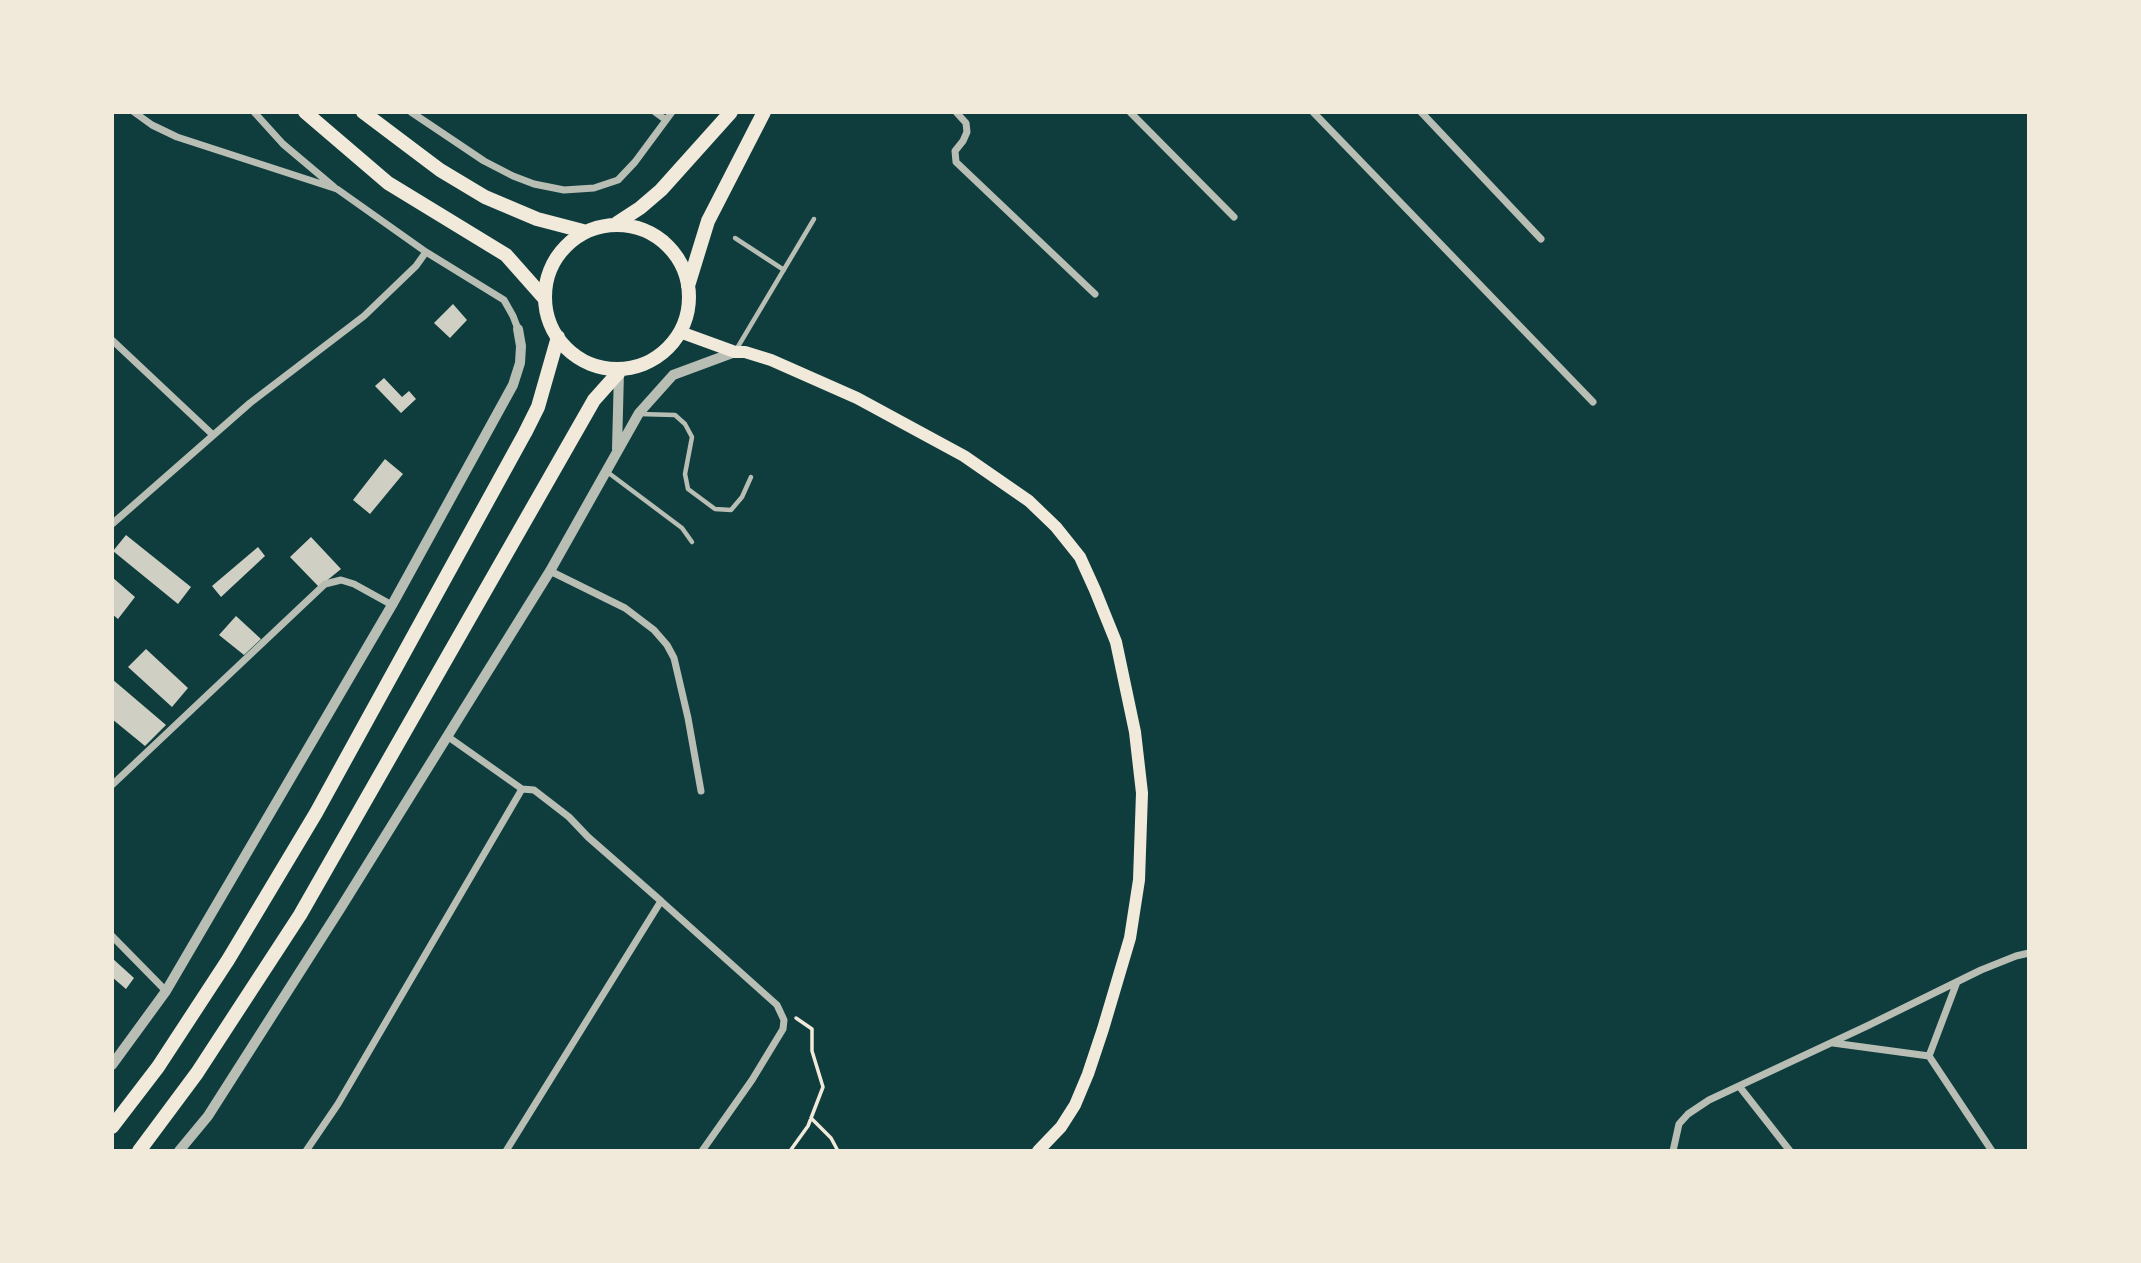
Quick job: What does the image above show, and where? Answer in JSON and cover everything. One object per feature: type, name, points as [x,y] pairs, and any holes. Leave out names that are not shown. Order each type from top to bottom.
[{"type":"main road","points":[[305,112],[388,183],[506,255],[545,299]]},
{"type":"main road","points":[[363,112],[440,170],[485,197],[537,219],[583,231]]},
{"type":"main road","points":[[617,223],[661,190],[731,112]]},
{"type":"main road","points":[[688,286],[681,264],[667,245],[643,230],[617,223],[601,224],[583,231],[566,245],[549,274],[545,299],[558,337],[569,351],[586,363],[619,372],[638,367],[670,348],[680,332],[687,309],[688,286],[708,221],[764,112]]},
{"type":"main road","points":[[680,332],[735,352],[745,352],[771,360],[857,398],[964,456],[1029,501],[1056,527],[1080,557],[1116,642],[1135,732],[1142,793],[1139,880],[1130,938],[1103,1030],[1074,1105],[1061,1127],[1038,1151]]},
{"type":"main road","points":[[112,1127],[158,1067],[221,971],[316,813],[525,433],[538,407],[558,337]]},
{"type":"main road","points":[[139,1151],[197,1073],[300,915],[594,400],[619,372]]},
{"type":"street","points":[[134,112],[152,125],[177,137],[337,189]]},
{"type":"street","points":[[114,1057],[166,991],[392,605],[513,385],[520,363],[521,346],[517,329],[504,300],[426,252],[337,189],[283,144],[254,112]]},
{"type":"street","points":[[411,112],[484,161],[513,176],[534,184],[564,190],[594,188],[618,180],[635,162],[672,112]]},
{"type":"street","points":[[656,112],[666,120]]},
{"type":"street","points":[[956,112],[966,123],[967,132],[955,151],[956,162],[1095,294]]},
{"type":"street","points":[[1130,112],[1234,217]]},
{"type":"street","points":[[1313,112],[1593,402]]},
{"type":"street","points":[[1421,112],[1541,239]]},
{"type":"street","points":[[112,524],[292,369],[364,316],[416,266],[426,252]]},
{"type":"street","points":[[112,340],[213,435]]},
{"type":"street","points":[[178,1151],[208,1116],[447,736],[550,571],[639,414],[673,375],[735,352]]},
{"type":"street","points":[[617,450],[619,372]]},
{"type":"street","points":[[550,571],[625,608],[654,630],[667,645],[674,658],[701,791]]},
{"type":"street","points":[[112,785],[326,584],[341,580],[354,584],[392,605]]},
{"type":"street","points":[[447,736],[522,789],[534,790],[569,817],[777,1005],[784,1020],[783,1029],[752,1080],[702,1151]]},
{"type":"street","points":[[306,1151],[338,1104],[522,789]]},
{"type":"street","points":[[506,1151],[661,901]]},
{"type":"street","points":[[112,936],[166,991]]},
{"type":"street","points":[[1673,1151],[1679,1124],[1688,1114],[1739,1086],[1957,982],[2029,953]]},
{"type":"street","points":[[1929,1056],[1957,982]]},
{"type":"street","points":[[1832,1042],[1929,1056],[1992,1151]]},
{"type":"street","points":[[1739,1086],[1790,1151]]},
{"type":"lane","points":[[735,352],[814,219]]},
{"type":"lane","points":[[735,238],[784,270]]},
{"type":"lane","points":[[639,414],[675,415],[685,425],[692,437],[685,474],[688,488],[715,509],[732,510],[742,497],[751,477]]},
{"type":"lane","points":[[605,470],[682,528],[692,542]]},
{"type":"path","points":[[777,1005],[811,1029],[812,1051],[823,1087],[808,1126],[790,1151]]},
{"type":"path","points":[[810,1118],[831,1138],[838,1151]]},
{"type":"building","points":[[453,304],[467,320],[450,338],[434,323]]},
{"type":"building","points":[[384,378],[402,397],[409,391],[416,399],[401,413],[375,386]]},
{"type":"building","points":[[385,459],[403,474],[370,514],[353,500]]},
{"type":"building","points":[[126,535],[191,587],[178,604],[113,551]]},
{"type":"building","points":[[311,537],[341,569],[319,587],[290,557]]},
{"type":"building","points":[[258,547],[265,556],[221,597],[212,586]]},
{"type":"building","points":[[112,577],[135,597],[118,619],[112,614]]},
{"type":"building","points":[[236,616],[261,639],[244,655],[219,635]]},
{"type":"building","points":[[146,649],[188,688],[172,707],[128,667]]},
{"type":"building","points":[[112,679],[166,725],[145,746],[112,719]]},
{"type":"building","points":[[112,958],[134,978],[126,989],[112,977]]}]
